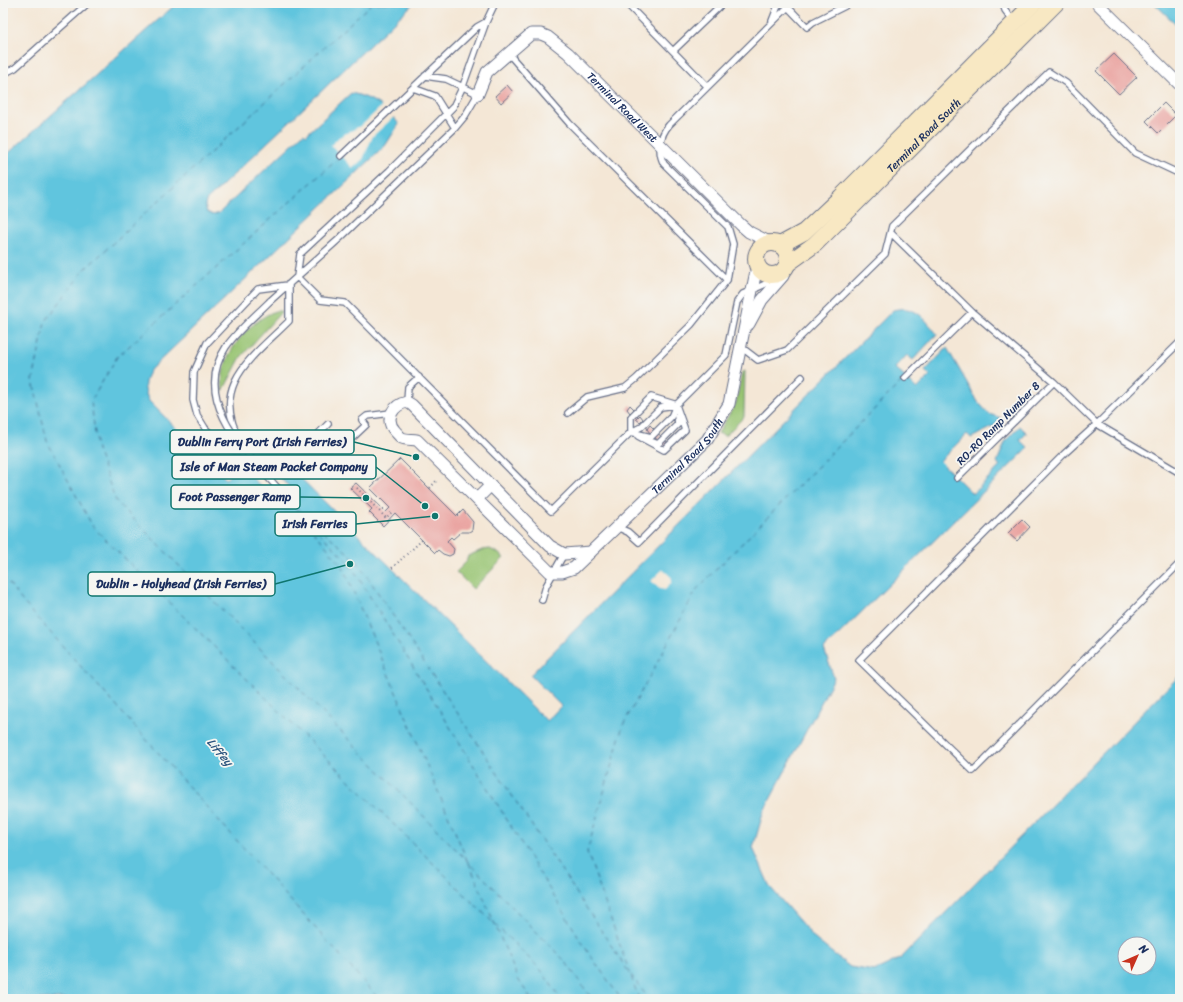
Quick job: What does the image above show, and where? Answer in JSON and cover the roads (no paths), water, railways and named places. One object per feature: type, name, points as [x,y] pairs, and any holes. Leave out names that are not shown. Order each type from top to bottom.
[{"type":"street","name":"Terminal Road South","points":[[776,244],[804,232],[841,197],[1034,3]]},
{"type":"street","name":"Terminal Road South","points":[[743,336],[762,300],[783,276],[783,269],[815,244],[1056,3]]},
{"type":"street","points":[[1097,3],[1180,85]]},
{"type":"street","name":"Terminal Road West","points":[[478,94],[487,72],[531,34],[541,34],[564,48],[741,225],[749,232],[776,244]]},
{"type":"street","points":[[766,244],[776,244],[787,254],[783,269],[773,276],[763,273],[757,266],[756,260],[758,251],[766,244]]},
{"type":"street","name":"Terminal Road South","points":[[554,572],[562,572],[574,568],[707,440],[728,404],[757,266]]},
{"type":"street","points":[[554,572],[550,572],[418,440],[402,438],[390,426],[389,418],[391,412],[401,403],[407,402],[550,546],[564,554],[591,552]]},
{"type":"street","points":[[477,499],[491,486]]},
{"type":"lane","points":[[3,74],[15,68],[88,3]]},
{"type":"lane","points":[[297,277],[300,254],[446,114],[457,101],[464,86],[486,22],[495,3]]},
{"type":"lane","points":[[626,3],[707,86]]},
{"type":"lane","points":[[673,51],[716,5],[723,3]]},
{"type":"lane","points":[[771,24],[779,3]]},
{"type":"lane","points":[[568,412],[587,397],[624,388],[691,325],[727,280],[733,244],[728,227],[664,164],[661,159],[660,145],[665,129],[771,24],[786,5],[792,3]]},
{"type":"lane","points":[[1003,3],[1005,10],[1015,22]]},
{"type":"lane","points":[[786,5],[807,27],[813,22],[845,6]]},
{"type":"lane","points":[[341,156],[477,27],[486,22]]},
{"type":"lane","points":[[508,53],[569,123],[727,280]]},
{"type":"lane","points":[[741,347],[758,360],[787,350],[885,254],[892,226],[1049,72],[1066,83],[1135,153],[1180,174]]},
{"type":"lane","points":[[289,285],[290,320],[246,364],[235,379],[230,392],[230,409],[234,429],[249,455],[288,500],[228,428],[219,411],[215,390],[217,368],[226,348],[240,330],[455,128],[465,116],[478,94],[464,86],[441,78],[425,76]]},
{"type":"lane","points":[[413,88],[435,96],[455,128]]},
{"type":"lane","points":[[891,233],[972,312],[1054,382],[1097,424],[1180,473]]},
{"type":"lane","points":[[631,432],[651,437],[671,417],[676,405],[726,355],[737,302],[743,294],[770,282],[783,269]]},
{"type":"lane","points":[[297,277],[320,300],[345,304],[551,511],[631,432],[641,427],[661,407],[676,405]]},
{"type":"lane","points":[[249,455],[231,450],[217,441],[204,428],[197,415],[193,400],[194,372],[207,343],[223,324],[258,289],[289,285]]},
{"type":"lane","points":[[905,378],[972,312]]},
{"type":"lane","points":[[1180,342],[1097,424],[1064,454],[859,660],[972,771],[1180,563]]},
{"type":"lane","points":[[407,402],[408,387],[418,377]]},
{"type":"lane","points":[[617,527],[628,532],[639,542],[802,377]]},
{"type":"lane","name":"RO-RO Ramp Number 8","points":[[957,478],[1054,382]]},
{"type":"lane","points":[[631,432],[631,417],[652,397],[676,405]]},
{"type":"lane","points":[[631,432],[658,444],[678,424],[676,405]]},
{"type":"lane","points":[[631,432],[664,450],[685,430],[676,405]]},
{"type":"lane","points":[[328,424],[320,432],[324,437],[349,442],[366,425],[362,420],[367,416],[391,412]]},
{"type":"lane","points":[[542,600],[546,586],[564,554]]},
{"type":"water","name":"Liffey","points":[[177,3],[414,3],[206,201],[205,206],[207,212],[213,215],[219,213],[304,133],[306,135],[351,93],[378,104],[399,124],[385,146],[151,369],[146,377],[145,389],[149,401],[226,479],[240,466],[281,506],[295,493],[255,451],[264,442],[547,721],[561,706],[530,675],[893,310],[907,309],[919,314],[937,334],[913,360],[907,355],[895,368],[917,389],[930,376],[925,371],[947,348],[978,402],[989,414],[1001,418],[993,427],[971,438],[967,434],[940,461],[973,494],[1000,466],[997,462],[1006,440],[1020,426],[1027,433],[1020,440],[1028,448],[824,649],[834,678],[763,813],[753,848],[770,887],[816,940],[850,967],[874,971],[901,958],[1180,675],[1180,999],[3,999],[3,158]]},
{"type":"water","points":[[1154,3],[1180,3],[1180,28]]},
{"type":"place","name":"Dublin Ferry Port (Irish Ferries)","points":[[416,457]]},
{"type":"place","name":"Foot Passenger Ramp","points":[[366,498]]},
{"type":"place","name":"Isle of Man Steam Packet Company","points":[[425,506]]},
{"type":"place","name":"Irish Ferries","points":[[435,516]]},
{"type":"place","name":"Dublin - Holyhead (Irish Ferries)","points":[[350,564]]}]
